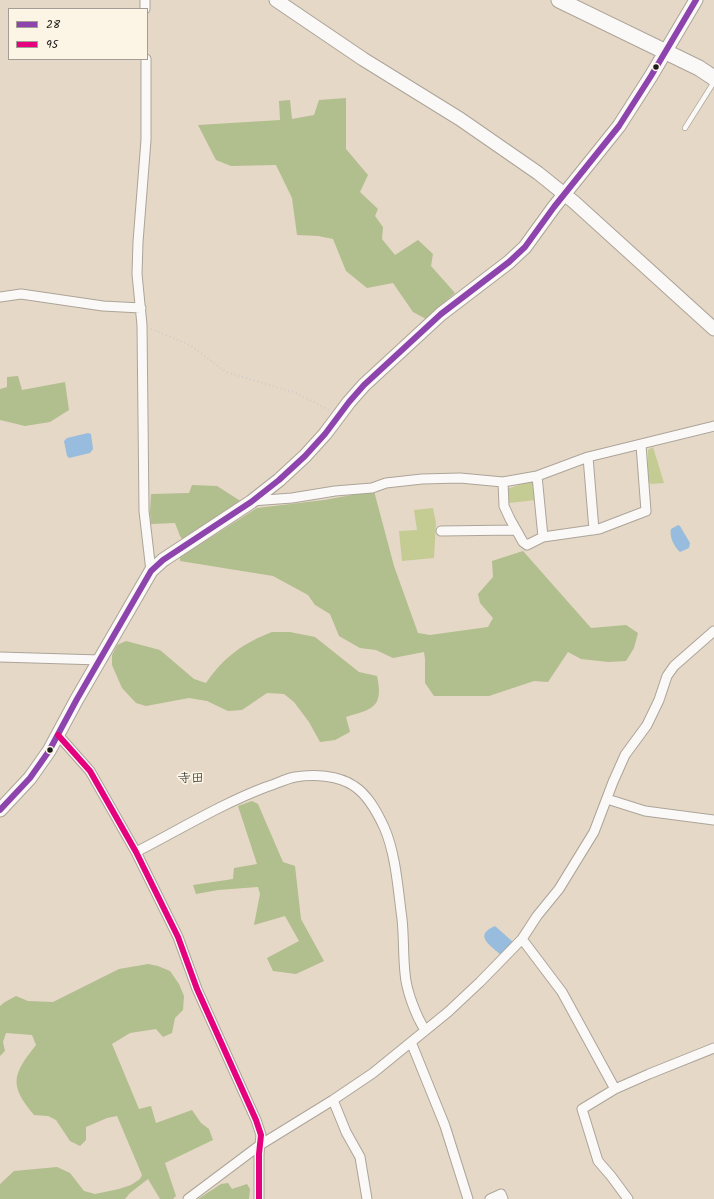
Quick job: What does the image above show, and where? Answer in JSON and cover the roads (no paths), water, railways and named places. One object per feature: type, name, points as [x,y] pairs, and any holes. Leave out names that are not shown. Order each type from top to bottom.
[{"type":"main road","points":[[276,0],[363,59],[460,119],[538,173],[565,194],[714,328]]},
{"type":"main road","points":[[559,0],[698,68],[714,78]]},
{"type":"main road","points":[[0,810],[30,778],[49,751],[151,571],[163,560],[251,502],[279,480],[305,456],[325,434],[364,385],[441,314],[509,262],[525,247],[619,126],[696,0]]},
{"type":"street","points":[[146,60],[146,140],[138,242],[138,274],[142,325],[144,511],[151,571]]},
{"type":"street","points":[[0,298],[21,294],[103,306],[141,308]]},
{"type":"street","points":[[251,502],[292,498],[335,491],[372,488],[386,483],[422,479],[460,478],[503,482],[537,476],[588,458],[714,426]]},
{"type":"street","points":[[503,482],[504,506],[523,542],[527,545],[543,537],[600,529],[646,511],[641,445]]},
{"type":"street","points":[[588,458],[594,530]]},
{"type":"street","points":[[537,476],[543,537]]},
{"type":"street","points":[[441,531],[516,530]]},
{"type":"street","points":[[188,1199],[260,1145],[373,1073],[448,1012],[522,939],[537,916],[559,889],[594,832],[625,755],[647,725],[659,700],[667,676],[674,666],[714,631]]},
{"type":"street","points":[[0,657],[100,660]]},
{"type":"street","points":[[58,736],[90,771],[136,852],[178,937],[197,989],[256,1120],[261,1135],[259,1199]]},
{"type":"street","points":[[136,852],[245,795],[294,777],[328,777],[354,785],[372,804],[384,827],[391,850],[404,932],[405,975],[416,1016],[425,1030]]},
{"type":"street","points":[[607,799],[645,811],[714,820]]},
{"type":"street","points":[[522,939],[562,992],[615,1089]]},
{"type":"street","points":[[411,1042],[445,1126],[468,1199]]},
{"type":"street","points":[[628,1199],[598,1161],[582,1109],[615,1089],[714,1048]]},
{"type":"street","points":[[332,1100],[346,1132],[360,1157],[367,1199]]},
{"type":"street","points":[[490,1199],[501,1194],[503,1199]]},
{"type":"lane","points":[[685,128],[714,82]]},
{"type":"water","points":[[88,433],[91,434],[93,449],[90,453],[69,458],[67,456],[64,441],[67,438]]},
{"type":"water","points":[[678,525],[690,543],[689,548],[680,552],[671,538],[671,529]]},
{"type":"water","points":[[495,926],[513,942],[501,955],[488,944],[484,936],[488,929]]},
{"type":"district","name":"寺田","points":[[191,780]]}]
